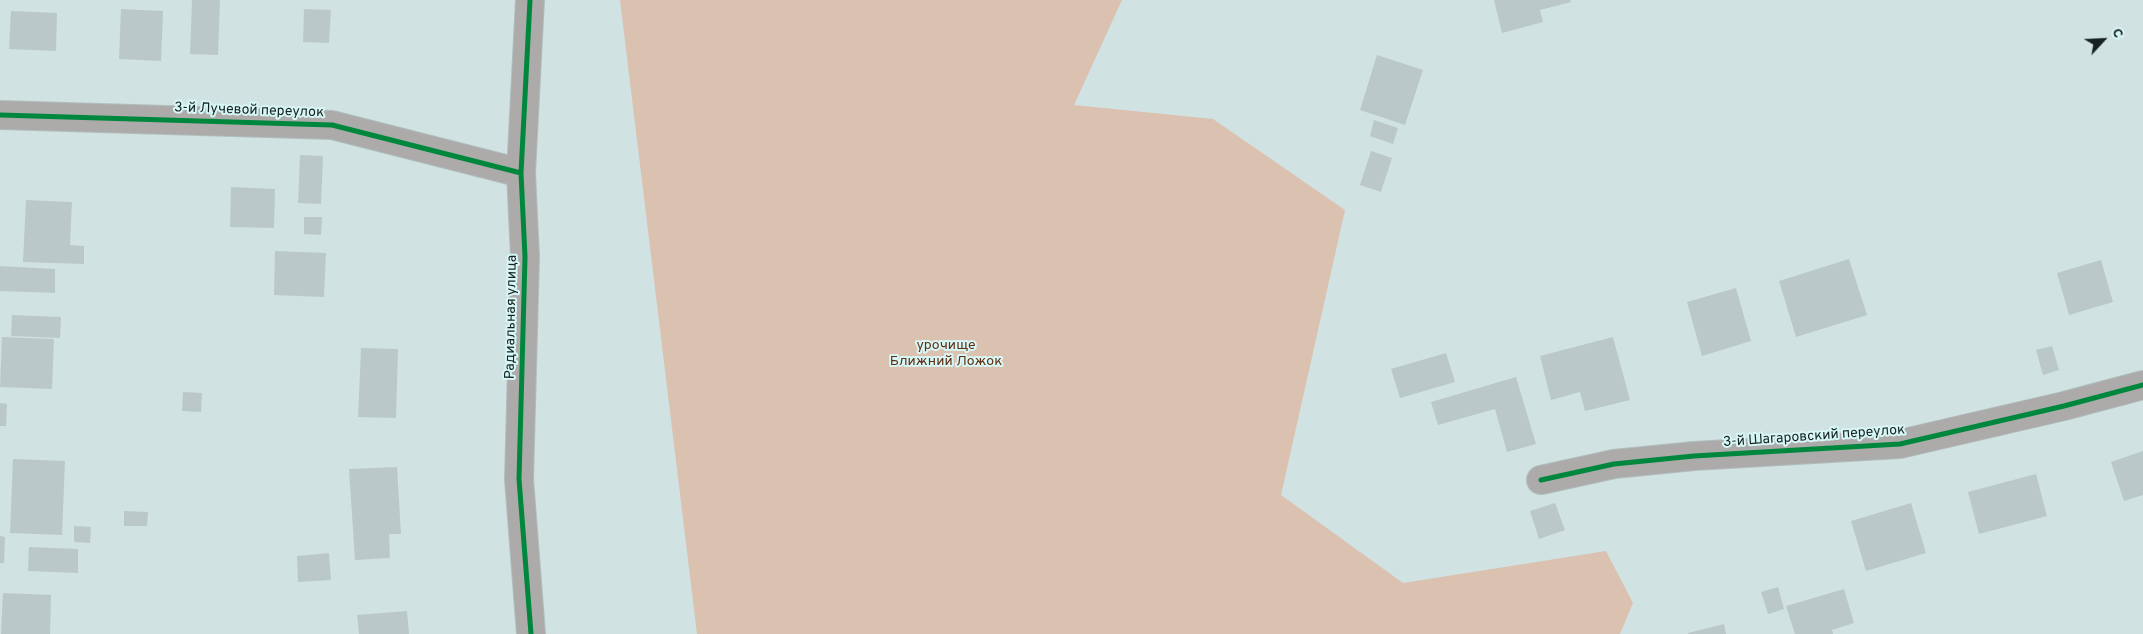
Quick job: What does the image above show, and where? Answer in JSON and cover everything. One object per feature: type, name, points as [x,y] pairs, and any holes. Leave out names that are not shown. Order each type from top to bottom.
[{"type":"street","name":"Радиальная улица","points":[[530,0],[521,173],[526,257],[519,479],[531,634]]},
{"type":"street","name":"3-й Лучевой переулок","points":[[0,115],[332,125],[521,173]]},
{"type":"street","name":"3-й Шагаровский переулок","points":[[1541,480],[1614,464],[1694,456],[1900,444],[2064,406],[2143,385]]},
{"type":"green space","name":"урочище Ближний Ложок","points":[[620,0],[1122,0],[1074,105],[1213,119],[1345,210],[1281,495],[1403,583],[1606,551],[1633,603],[1620,634],[697,634]]},
{"type":"building","points":[[192,0],[220,0],[218,55],[190,54]]},
{"type":"building","points":[[1494,0],[1570,0],[1571,2],[1540,10],[1543,22],[1502,33]]},
{"type":"building","points":[[121,9],[163,11],[161,61],[119,59]]},
{"type":"building","points":[[304,9],[331,10],[329,43],[303,42]]},
{"type":"building","points":[[11,11],[57,13],[56,51],[9,49]]},
{"type":"building","points":[[1377,55],[1423,70],[1405,125],[1360,110]]},
{"type":"building","points":[[1374,120],[1398,128],[1393,144],[1370,136]]},
{"type":"building","points":[[1371,151],[1392,158],[1381,192],[1360,185]]},
{"type":"building","points":[[300,155],[323,156],[321,204],[298,203]]},
{"type":"building","points":[[231,187],[275,189],[274,228],[230,227]]},
{"type":"building","points":[[26,200],[72,202],[70,245],[84,246],[84,264],[23,262]]},
{"type":"building","points":[[304,217],[322,217],[321,235],[304,234]]},
{"type":"building","points":[[275,251],[326,253],[324,297],[274,295]]},
{"type":"building","points":[[1849,259],[1867,315],[1796,337],[1779,281]]},
{"type":"building","points":[[2101,260],[2113,302],[2069,315],[2057,273]]},
{"type":"building","points":[[0,266],[55,269],[55,293],[0,291]]},
{"type":"building","points":[[1736,288],[1751,341],[1702,356],[1687,302]]},
{"type":"building","points":[[12,315],[61,317],[60,338],[11,336]]},
{"type":"building","points":[[2,337],[54,339],[52,389],[0,387]]},
{"type":"building","points":[[1613,337],[1630,400],[1585,411],[1580,392],[1551,400],[1540,356]]},
{"type":"building","points":[[2052,346],[2059,370],[2043,375],[2036,350]]},
{"type":"building","points":[[361,348],[398,349],[396,418],[358,417]]},
{"type":"building","points":[[1446,353],[1455,382],[1400,398],[1391,369]]},
{"type":"building","points":[[1516,377],[1536,444],[1507,452],[1495,409],[1438,425],[1431,402]]},
{"type":"building","points":[[183,392],[202,393],[201,412],[182,411]]},
{"type":"building","points":[[0,403],[7,404],[6,426],[0,426]]},
{"type":"building","points":[[2143,451],[2143,495],[2124,501],[2111,462]]},
{"type":"building","points":[[13,459],[65,461],[62,535],[10,533]]},
{"type":"building","points":[[397,467],[401,534],[389,534],[390,558],[355,560],[349,469]]},
{"type":"building","points":[[2036,474],[2047,516],[1979,534],[1968,492]]},
{"type":"building","points":[[1555,503],[1565,530],[1539,539],[1530,511]]},
{"type":"building","points":[[1911,503],[1926,553],[1866,571],[1851,521]]},
{"type":"building","points":[[124,511],[148,512],[147,526],[124,526]]},
{"type":"building","points":[[74,526],[91,527],[90,543],[74,542]]},
{"type":"building","points":[[0,536],[5,537],[4,563],[0,563]]},
{"type":"building","points":[[29,547],[78,549],[78,573],[28,571]]},
{"type":"building","points":[[329,553],[331,580],[298,582],[297,556]]},
{"type":"building","points":[[1778,587],[1784,609],[1768,614],[1761,592]]},
{"type":"building","points":[[1844,589],[1854,623],[1832,630],[1833,634],[1795,634],[1786,606]]},
{"type":"building","points":[[3,593],[51,595],[50,634],[1,634]]},
{"type":"building","points":[[407,611],[409,634],[359,634],[357,615]]},
{"type":"building","points":[[1724,624],[1726,634],[1688,634],[1688,633]]},
{"type":"cycle path","points":[[530,0],[521,173],[525,257],[519,479],[531,634]]},
{"type":"cycle path","points":[[0,115],[332,125],[521,173]]},
{"type":"cycle path","points":[[1541,480],[1614,464],[1694,456],[1900,444],[2064,406],[2143,385]]}]
